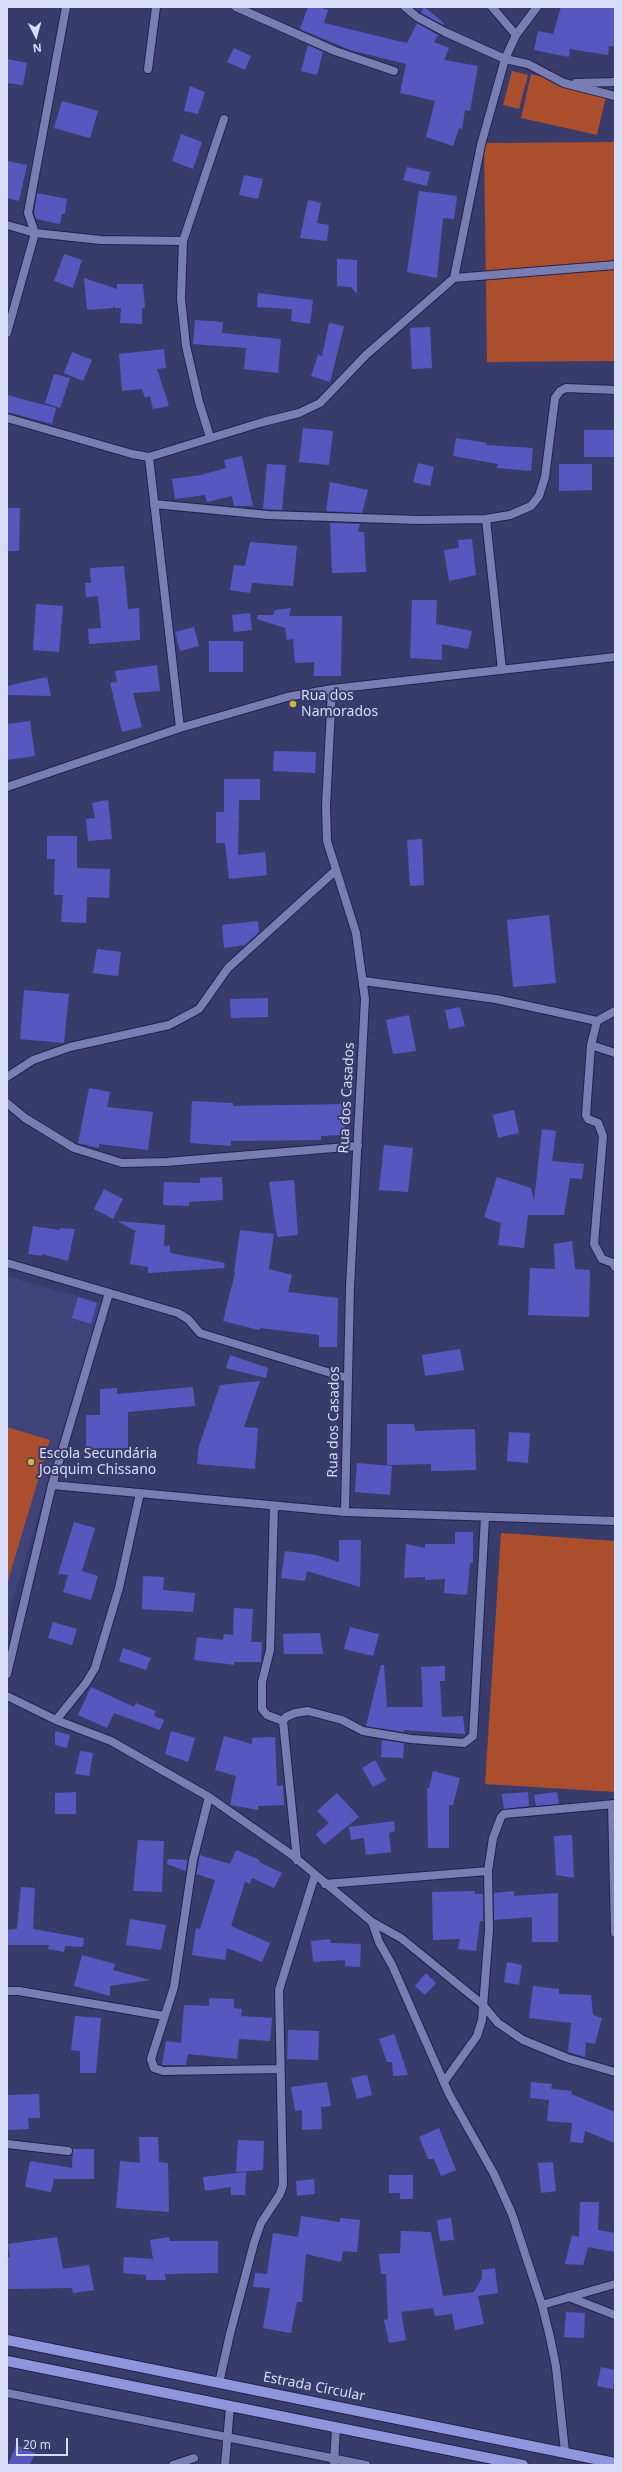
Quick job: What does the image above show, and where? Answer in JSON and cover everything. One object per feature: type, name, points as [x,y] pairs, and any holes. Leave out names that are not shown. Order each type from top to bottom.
[{"type":"main road","name":"Estrada Circular","points":[[7,2340],[615,2463]]},
{"type":"main road","points":[[7,2361],[523,2465]]},
{"type":"street","points":[[7,333],[35,233],[28,213],[66,7]]},
{"type":"street","points":[[148,69],[156,7]]},
{"type":"street","points":[[236,7],[335,51],[394,71]]},
{"type":"street","points":[[405,7],[417,17],[445,32],[505,59],[528,64],[564,83],[615,96]]},
{"type":"street","points":[[492,7],[516,35]]},
{"type":"street","points":[[454,278],[481,145],[505,59],[516,35],[537,7]]},
{"type":"street","points":[[564,83],[615,82]]},
{"type":"street","points":[[210,437],[199,402],[186,346],[181,299],[182,241],[224,119]]},
{"type":"street","points":[[7,225],[35,233],[101,240],[182,241]]},
{"type":"street","points":[[7,418],[132,454],[149,456],[210,437],[299,414],[320,403],[366,355],[454,278],[615,264]]},
{"type":"street","points":[[154,504],[268,515],[419,520],[486,519],[510,515],[531,506],[540,496],[545,477],[555,398],[560,391],[566,388],[615,390]]},
{"type":"street","points":[[149,456],[180,728]]},
{"type":"street","points":[[486,519],[502,670]]},
{"type":"street","points":[[7,787],[180,728],[287,697],[332,689],[615,657]]},
{"type":"street","name":"Rua dos Casados","points":[[332,689],[326,806],[327,840],[335,871],[353,920],[364,981],[358,1146],[350,1287],[345,1512]]},
{"type":"street","points":[[7,1077],[33,1060],[70,1047],[169,1026],[199,1009],[228,968],[335,871]]},
{"type":"street","points":[[364,981],[496,999],[597,1021],[615,1012]]},
{"type":"street","points":[[597,1021],[591,1045],[586,1115],[588,1119],[598,1123],[603,1136],[594,1244],[602,1259],[612,1263],[615,1267]]},
{"type":"street","points":[[591,1045],[615,1053]]},
{"type":"street","points":[[7,1103],[25,1118],[74,1148],[122,1163],[167,1162],[358,1146]]},
{"type":"street","points":[[7,1262],[178,1313],[188,1319],[200,1333],[348,1378]]},
{"type":"street","points":[[7,1674],[52,1485],[108,1293]]},
{"type":"street","points":[[52,1485],[345,1512],[615,1520]]},
{"type":"street","points":[[56,1720],[86,1684],[95,1668],[119,1588],[140,1493]]},
{"type":"street","points":[[274,1506],[270,1650],[262,1682],[262,1708],[267,1715],[283,1721]]},
{"type":"street","points":[[297,1860],[283,1721],[286,1717],[295,1713],[308,1712],[342,1720],[363,1731],[411,1739],[464,1743],[473,1736],[485,1517]]},
{"type":"street","points":[[7,1696],[56,1720],[111,1741],[209,1798],[297,1860],[372,1922],[401,1938],[482,2004],[488,2014],[498,2023],[523,2040],[567,2058],[615,2072]]},
{"type":"street","points":[[209,1798],[193,1860],[174,1987],[151,2060],[154,2068],[163,2071],[279,2069]]},
{"type":"street","points":[[444,2082],[477,2036],[482,2020],[482,2004],[489,1930],[488,1870],[493,1838],[499,1821],[504,1814],[613,1804],[615,1934]]},
{"type":"street","points":[[325,1884],[488,1870]]},
{"type":"street","points":[[219,2383],[230,2334],[254,2243],[261,2223],[280,2194],[283,2185],[278,1990],[315,1875]]},
{"type":"street","points":[[372,1922],[379,1942],[392,1965],[444,2082],[494,2174],[512,2214],[542,2306],[556,2368],[565,2452]]},
{"type":"street","points":[[7,1991],[19,1991],[164,2016]]},
{"type":"street","points":[[7,2144],[68,2150]]},
{"type":"street","points":[[542,2306],[615,2284]]},
{"type":"street","points":[[569,2297],[615,2315]]},
{"type":"street","points":[[7,2393],[226,2437],[334,2462],[366,2465]]},
{"type":"street","points":[[225,2465],[226,2437],[230,2407]]},
{"type":"street","points":[[334,2462],[336,2427]]},
{"type":"street","points":[[172,2465],[194,2458]]},
{"type":"shaded area","points":[[512,71],[528,75],[519,109],[503,105]]},
{"type":"shaded area","points":[[531,74],[607,92],[597,135],[521,118]]},
{"type":"shaded area","points":[[615,142],[615,361],[487,362],[484,143]]},
{"type":"shaded area","name":"Escola Secundária Joaquim Chissano","points":[[7,1276],[102,1303],[7,1620]]},
{"type":"shaded area","points":[[7,1427],[50,1440],[7,1584]]},
{"type":"shaded area","points":[[501,1533],[615,1541],[615,1792],[485,1784]]},
{"type":"building","points":[[308,7],[319,7],[328,10],[324,23],[407,43],[417,23],[438,35],[434,42],[449,48],[444,60],[478,66],[470,111],[465,110],[462,129],[459,128],[453,146],[426,137],[435,101],[400,93],[406,64],[350,50],[300,29]]},
{"type":"building","points":[[424,7],[444,23],[443,25],[421,13]]},
{"type":"building","points":[[561,7],[615,7],[615,47],[609,46],[608,55],[570,49],[569,57],[534,50],[538,31],[553,34]]},
{"type":"building","points":[[308,45],[323,52],[317,75],[301,71]]},
{"type":"building","points":[[234,48],[251,56],[245,70],[227,62]]},
{"type":"building","points":[[7,59],[27,63],[23,85],[7,83]]},
{"type":"building","points":[[190,86],[205,92],[198,114],[184,111]]},
{"type":"building","points":[[62,101],[98,111],[90,138],[54,128]]},
{"type":"building","points":[[181,134],[202,142],[193,169],[172,161]]},
{"type":"building","points":[[7,161],[27,165],[19,201],[7,198]]},
{"type":"building","points":[[407,167],[430,172],[427,186],[403,180]]},
{"type":"building","points":[[244,175],[263,179],[258,199],[239,195]]},
{"type":"building","points":[[419,191],[457,196],[454,219],[443,218],[437,278],[407,272]]},
{"type":"building","points":[[37,193],[67,199],[65,214],[62,214],[60,224],[36,219],[34,213]]},
{"type":"building","points":[[308,200],[321,203],[317,223],[329,225],[327,241],[300,238]]},
{"type":"building","points":[[64,254],[82,260],[73,288],[54,281]]},
{"type":"building","points":[[337,259],[357,260],[357,294],[351,287],[337,286]]},
{"type":"building","points":[[84,278],[117,289],[117,284],[143,284],[145,308],[142,308],[142,324],[120,323],[121,308],[115,308],[114,305],[113,308],[87,310]]},
{"type":"building","points":[[258,293],[313,300],[310,324],[291,321],[292,309],[257,307]]},
{"type":"building","points":[[195,320],[223,322],[222,333],[281,339],[278,373],[244,369],[246,348],[193,344]]},
{"type":"building","points":[[329,323],[344,326],[330,382],[311,376],[318,355],[322,356]]},
{"type":"building","points":[[430,327],[432,368],[412,369],[410,328]]},
{"type":"building","points":[[164,349],[166,368],[157,369],[169,406],[153,409],[150,396],[145,398],[142,389],[122,391],[119,354]]},
{"type":"building","points":[[72,352],[92,360],[83,381],[64,373]]},
{"type":"building","points":[[54,374],[70,378],[60,408],[45,403]]},
{"type":"building","points":[[7,395],[56,408],[52,424],[7,412]]},
{"type":"building","points":[[303,428],[333,431],[329,465],[299,462]]},
{"type":"building","points":[[584,430],[615,430],[615,457],[584,457]]},
{"type":"building","points":[[456,438],[487,443],[486,445],[533,448],[531,471],[497,468],[498,464],[453,456]]},
{"type":"building","points":[[242,456],[253,506],[234,506],[232,496],[207,502],[205,495],[175,499],[172,479],[201,475],[226,468],[224,460]]},
{"type":"building","points":[[418,463],[434,467],[430,486],[413,482]]},
{"type":"building","points":[[267,464],[286,465],[282,510],[263,509]]},
{"type":"building","points":[[559,464],[592,464],[592,490],[559,491]]},
{"type":"building","points":[[330,482],[368,490],[362,513],[326,511]]},
{"type":"building","points":[[7,508],[20,508],[19,551],[7,551]]},
{"type":"building","points":[[330,523],[360,524],[358,532],[364,532],[366,572],[332,573]]},
{"type":"building","points":[[472,539],[476,575],[449,581],[444,550],[459,548],[458,540]]},
{"type":"building","points":[[250,542],[297,546],[293,586],[252,583],[250,593],[230,590],[234,565],[245,566]]},
{"type":"building","points":[[124,566],[128,609],[139,608],[140,640],[89,644],[88,629],[101,628],[98,596],[86,597],[85,583],[91,583],[90,568]]},
{"type":"building","points":[[412,600],[437,600],[436,624],[472,631],[468,649],[442,644],[442,660],[410,658]]},
{"type":"building","points":[[36,604],[63,606],[59,652],[33,650]]},
{"type":"building","points":[[291,608],[289,616],[342,616],[341,676],[314,676],[314,662],[295,663],[293,639],[287,640],[285,628],[257,619],[258,615],[273,615],[275,610]]},
{"type":"building","points":[[250,613],[252,630],[234,632],[232,615]]},
{"type":"building","points":[[194,627],[199,646],[180,651],[175,632]]},
{"type":"building","points":[[209,641],[243,641],[243,672],[209,672]]},
{"type":"building","points":[[157,665],[160,691],[133,693],[142,727],[122,732],[110,683],[117,682],[115,671]]},
{"type":"building","points":[[47,677],[51,696],[7,695],[7,686]]},
{"type":"building","points":[[30,721],[35,756],[7,760],[7,724]]},
{"type":"building","points":[[274,751],[316,752],[315,773],[273,771]]},
{"type":"building","points":[[224,779],[260,779],[260,800],[239,800],[238,855],[265,852],[267,875],[229,879],[225,843],[216,843],[216,812],[224,812]]},
{"type":"building","points":[[108,800],[112,839],[88,841],[86,819],[95,818],[92,803]]},
{"type":"building","points":[[47,836],[77,836],[77,868],[110,869],[109,898],[87,897],[86,923],[61,922],[63,895],[54,895],[55,859],[47,859]]},
{"type":"building","points":[[422,839],[424,885],[410,886],[407,840]]},
{"type":"building","points":[[549,915],[556,983],[513,987],[507,920]]},
{"type":"building","points":[[258,921],[259,932],[245,945],[224,948],[222,925]]},
{"type":"building","points":[[97,949],[121,952],[118,976],[93,973]]},
{"type":"building","points":[[24,990],[69,994],[64,1043],[20,1039]]},
{"type":"building","points":[[268,998],[268,1017],[231,1018],[230,999]]},
{"type":"building","points":[[460,1007],[465,1026],[449,1029],[445,1010]]},
{"type":"building","points":[[409,1015],[416,1051],[393,1054],[386,1020]]},
{"type":"building","points":[[89,1088],[110,1092],[107,1107],[153,1112],[148,1150],[99,1144],[99,1148],[78,1143]]},
{"type":"building","points":[[192,1101],[233,1103],[233,1106],[344,1104],[345,1135],[321,1136],[321,1140],[231,1141],[231,1146],[190,1143]]},
{"type":"building","points":[[514,1110],[519,1133],[498,1138],[493,1115]]},
{"type":"building","points":[[542,1129],[556,1131],[552,1161],[584,1164],[582,1179],[570,1178],[564,1215],[528,1215],[524,1248],[498,1245],[501,1223],[484,1217],[497,1177],[531,1188],[534,1201]]},
{"type":"building","points":[[384,1145],[413,1148],[408,1192],[379,1190]]},
{"type":"building","points":[[222,1177],[223,1200],[189,1202],[189,1206],[163,1205],[164,1182],[200,1183],[200,1178]]},
{"type":"building","points":[[294,1180],[298,1235],[277,1237],[269,1182]]},
{"type":"building","points":[[104,1189],[123,1199],[113,1219],[94,1209]]},
{"type":"building","points":[[117,1221],[165,1225],[164,1246],[170,1245],[170,1253],[225,1263],[224,1268],[148,1273],[148,1267],[130,1264],[135,1232],[137,1232]]},
{"type":"building","points":[[33,1226],[60,1230],[60,1228],[75,1229],[68,1261],[42,1254],[42,1256],[28,1254]]},
{"type":"building","points":[[240,1230],[274,1234],[269,1269],[292,1275],[288,1292],[338,1298],[337,1347],[319,1347],[319,1335],[260,1328],[259,1330],[223,1321],[235,1273]]},
{"type":"building","points":[[572,1241],[575,1269],[590,1270],[589,1317],[528,1315],[530,1268],[555,1269],[554,1244]]},
{"type":"building","points":[[78,1297],[97,1303],[91,1324],[72,1318]]},
{"type":"building","points":[[460,1349],[464,1370],[425,1376],[422,1355]]},
{"type":"building","points":[[230,1355],[268,1368],[266,1378],[226,1368]]},
{"type":"building","points":[[260,1381],[244,1427],[258,1428],[255,1469],[197,1464],[199,1446],[220,1385]]},
{"type":"building","points":[[193,1387],[195,1406],[128,1412],[128,1448],[86,1448],[86,1415],[100,1415],[100,1389],[117,1388],[117,1394]]},
{"type":"building","points":[[387,1424],[414,1424],[415,1431],[475,1429],[476,1470],[431,1471],[431,1464],[387,1465]]},
{"type":"building","points":[[509,1432],[530,1433],[528,1463],[507,1461]]},
{"type":"building","points":[[357,1463],[392,1466],[390,1495],[355,1492]]},
{"type":"building","points":[[74,1522],[95,1528],[82,1571],[98,1576],[91,1600],[63,1592],[68,1575],[58,1574]]},
{"type":"building","points":[[455,1532],[473,1532],[473,1563],[470,1563],[467,1595],[444,1593],[445,1579],[425,1580],[425,1577],[404,1578],[406,1544],[425,1548],[425,1544],[455,1544]]},
{"type":"building","points":[[339,1540],[361,1540],[360,1587],[307,1571],[305,1581],[281,1578],[285,1551],[316,1555],[339,1562]]},
{"type":"building","points":[[143,1576],[164,1577],[163,1590],[195,1593],[193,1612],[142,1609]]},
{"type":"building","points":[[234,1608],[253,1609],[251,1642],[262,1642],[261,1662],[234,1662],[234,1665],[194,1660],[197,1637],[223,1640],[224,1634],[233,1635]]},
{"type":"building","points":[[53,1622],[77,1629],[72,1645],[48,1638]]},
{"type":"building","points":[[350,1627],[379,1634],[373,1656],[344,1649]]},
{"type":"building","points":[[320,1633],[323,1654],[284,1654],[283,1634]]},
{"type":"building","points":[[123,1648],[151,1658],[146,1670],[119,1661]]},
{"type":"building","points":[[381,1665],[384,1665],[387,1707],[423,1707],[421,1667],[445,1666],[445,1681],[440,1681],[442,1717],[463,1716],[465,1734],[404,1730],[404,1732],[366,1726]]},
{"type":"building","points":[[91,1687],[134,1707],[136,1703],[156,1711],[154,1716],[164,1720],[160,1730],[114,1713],[107,1728],[78,1715]]},
{"type":"building","points":[[55,1731],[70,1735],[67,1748],[55,1745]]},
{"type":"building","points":[[171,1731],[195,1738],[188,1762],[165,1754]]},
{"type":"building","points":[[224,1736],[252,1744],[252,1738],[275,1737],[277,1786],[283,1785],[284,1805],[258,1806],[258,1810],[230,1805],[236,1776],[215,1770]]},
{"type":"building","points":[[382,1740],[404,1743],[403,1758],[381,1757]]},
{"type":"building","points":[[80,1751],[93,1753],[89,1776],[75,1774]]},
{"type":"building","points":[[375,1760],[386,1780],[373,1787],[362,1768]]},
{"type":"building","points":[[433,1771],[460,1778],[453,1805],[449,1805],[449,1848],[428,1848],[427,1788],[429,1788]]},
{"type":"building","points":[[76,1792],[76,1814],[55,1814],[55,1793]]},
{"type":"building","points":[[528,1792],[529,1806],[504,1809],[502,1794]]},
{"type":"building","points":[[557,1792],[559,1804],[536,1806],[534,1795]]},
{"type":"building","points":[[337,1793],[359,1817],[324,1845],[316,1834],[329,1823],[317,1811]]},
{"type":"building","points":[[394,1821],[395,1831],[389,1833],[391,1852],[366,1855],[364,1838],[351,1840],[349,1827]]},
{"type":"building","points":[[572,1835],[574,1878],[556,1875],[554,1836]]},
{"type":"building","points":[[138,1840],[164,1841],[162,1892],[133,1891]]},
{"type":"building","points":[[236,1850],[260,1860],[259,1862],[282,1873],[274,1888],[252,1878],[250,1884],[245,1882],[231,1926],[270,1943],[262,1962],[227,1948],[225,1960],[192,1955],[196,1928],[200,1929],[215,1880],[196,1874],[200,1855],[230,1864]]},
{"type":"building","points":[[168,1859],[187,1860],[186,1871],[167,1864]]},
{"type":"building","points":[[21,1887],[35,1888],[33,1929],[84,1938],[83,1947],[65,1946],[64,1952],[48,1949],[49,1945],[7,1945],[7,1930],[17,1929]]},
{"type":"building","points":[[475,1891],[475,1894],[483,1894],[483,1921],[480,1921],[476,1951],[458,1949],[460,1939],[433,1940],[432,1892]]},
{"type":"building","points":[[514,1891],[514,1896],[558,1893],[558,1942],[532,1942],[532,1917],[494,1920],[494,1893]]},
{"type":"building","points":[[130,1919],[166,1925],[161,1950],[126,1945]]},
{"type":"building","points":[[330,1939],[331,1943],[361,1944],[360,1967],[345,1966],[345,1960],[313,1962],[311,1941]]},
{"type":"building","points":[[82,1955],[115,1964],[113,1970],[150,1980],[110,1986],[110,1996],[74,1986]]},
{"type":"building","points":[[507,1962],[522,1965],[519,1985],[504,1982]]},
{"type":"building","points":[[426,1973],[436,1983],[425,1995],[415,1986]]},
{"type":"building","points":[[533,1986],[559,1989],[559,1994],[591,1995],[593,2015],[602,2018],[595,2044],[586,2042],[585,2057],[568,2052],[571,2023],[529,2018]]},
{"type":"building","points":[[209,1998],[234,1999],[234,2008],[242,2009],[241,2016],[272,2018],[270,2041],[239,2039],[237,2059],[188,2054],[186,2065],[162,2065],[166,2041],[181,2043],[184,2005],[209,2006]]},
{"type":"building","points":[[75,2016],[101,2018],[96,2073],[80,2073],[80,2051],[71,2050]]},
{"type":"building","points":[[288,2030],[319,2031],[318,2060],[287,2059]]},
{"type":"building","points":[[394,2034],[408,2075],[393,2076],[392,2062],[387,2062],[379,2039]]},
{"type":"building","points":[[367,2075],[372,2095],[357,2099],[351,2078]]},
{"type":"building","points":[[327,2082],[331,2106],[321,2107],[322,2129],[302,2130],[302,2110],[295,2111],[291,2087]]},
{"type":"building","points":[[531,2082],[552,2084],[551,2089],[572,2091],[571,2094],[615,2112],[615,2143],[585,2131],[583,2143],[570,2142],[572,2123],[547,2121],[549,2100],[530,2098]]},
{"type":"building","points":[[39,2094],[40,2118],[28,2118],[29,2129],[7,2130],[7,2095]]},
{"type":"building","points":[[439,2128],[456,2170],[441,2176],[434,2159],[428,2159],[419,2137]]},
{"type":"building","points":[[139,2137],[158,2137],[159,2162],[168,2163],[169,2212],[116,2208],[120,2161],[140,2163]]},
{"type":"building","points":[[238,2140],[264,2141],[263,2170],[236,2172]]},
{"type":"building","points":[[73,2149],[94,2149],[94,2179],[54,2179],[51,2192],[25,2187],[30,2161],[72,2168]]},
{"type":"building","points":[[553,2162],[556,2191],[541,2193],[538,2163]]},
{"type":"building","points":[[246,2172],[245,2195],[231,2195],[231,2187],[205,2191],[203,2177]]},
{"type":"building","points":[[389,2175],[413,2175],[413,2199],[400,2199],[400,2193],[389,2193]]},
{"type":"building","points":[[314,2179],[315,2194],[297,2196],[296,2181]]},
{"type":"building","points":[[580,2202],[599,2202],[598,2230],[615,2233],[615,2252],[588,2247],[583,2265],[565,2264],[572,2235],[579,2237]]},
{"type":"building","points":[[301,2216],[340,2222],[340,2218],[360,2220],[357,2252],[343,2251],[341,2262],[306,2254],[302,2302],[297,2302],[291,2333],[263,2328],[270,2288],[253,2287],[255,2273],[267,2274],[273,2233],[298,2237]]},
{"type":"building","points":[[451,2218],[454,2240],[440,2241],[437,2220]]},
{"type":"building","points":[[401,2231],[431,2232],[443,2296],[474,2292],[482,2278],[482,2270],[495,2268],[498,2293],[478,2296],[484,2324],[455,2330],[452,2314],[435,2316],[433,2308],[401,2312],[406,2340],[389,2343],[384,2320],[388,2319],[386,2274],[381,2274],[379,2254],[400,2253]]},
{"type":"building","points":[[57,2237],[63,2269],[89,2265],[94,2290],[73,2293],[72,2288],[7,2289],[7,2257],[10,2257],[8,2244]]},
{"type":"building","points":[[169,2237],[170,2241],[218,2241],[218,2273],[165,2274],[166,2280],[146,2280],[146,2275],[123,2273],[124,2257],[153,2259],[150,2240]]},
{"type":"building","points":[[566,2312],[585,2313],[584,2338],[564,2337]]},
{"type":"building","points":[[601,2367],[615,2370],[613,2389],[597,2386]]},
{"type":"building","points":[[16,2445],[35,2453],[30,2465],[8,2465]]},
{"type":"place","name":"Rua dos Namorados","points":[[293,704]]},
{"type":"place","name":"Escola Secundária Joaquim Chissano","points":[[31,1462]]}]
